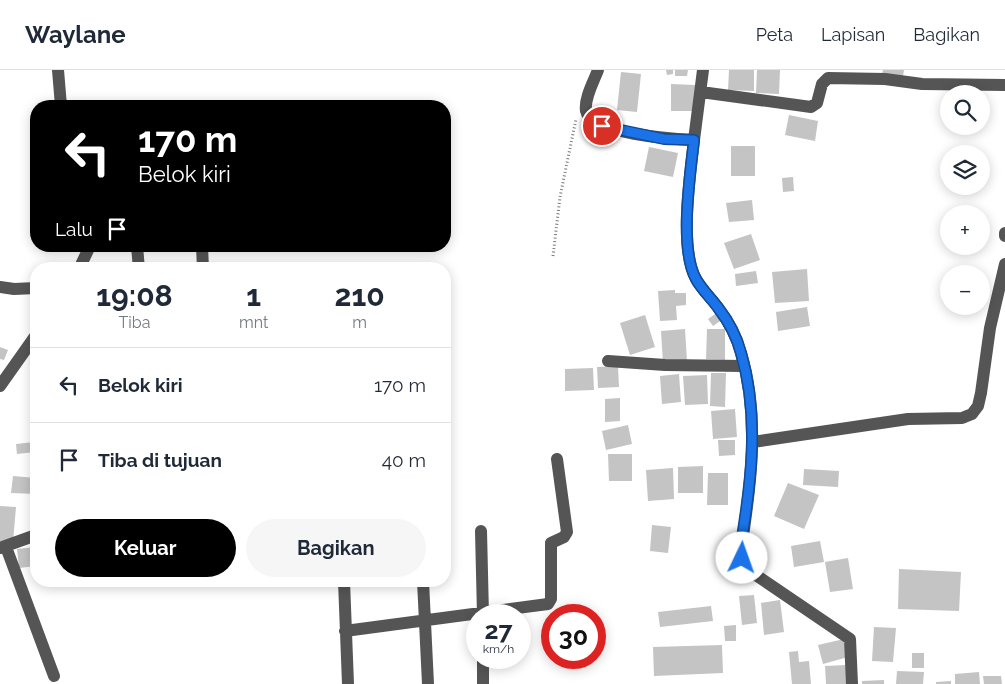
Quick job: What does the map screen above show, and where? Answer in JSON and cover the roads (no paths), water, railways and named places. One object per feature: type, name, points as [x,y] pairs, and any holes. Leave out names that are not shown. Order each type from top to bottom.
[{"type":"street","points":[[58,70],[60,100]]},
{"type":"street","points":[[598,70],[586,104],[586,112],[594,122],[602,126],[664,139],[694,140]]},
{"type":"street","points":[[703,70],[694,140],[687,234],[692,272],[735,335],[744,366],[750,400],[753,442],[749,496],[740,549],[742,558],[747,570],[850,639],[852,684]]},
{"type":"street","points":[[701,92],[810,107],[817,103],[822,84],[828,78],[885,79],[922,84],[1005,85]]},
{"type":"street","points":[[753,442],[908,419],[962,418],[972,414],[980,400],[992,312],[1005,264]]},
{"type":"street","points":[[0,287],[30,288]]},
{"type":"street","points":[[0,386],[30,344]]},
{"type":"street","points":[[608,362],[744,366]]},
{"type":"street","points":[[531,607],[548,604],[551,599],[551,543],[564,537],[567,532],[557,459]]},
{"type":"street","points":[[481,531],[483,604]]},
{"type":"street","points":[[30,538],[3,548],[54,676]]},
{"type":"street","points":[[344,587],[348,684]]},
{"type":"street","points":[[423,587],[428,684]]},
{"type":"street","points":[[346,631],[425,619],[466,615]]},
{"type":"street","points":[[483,669],[484,684]]}]
